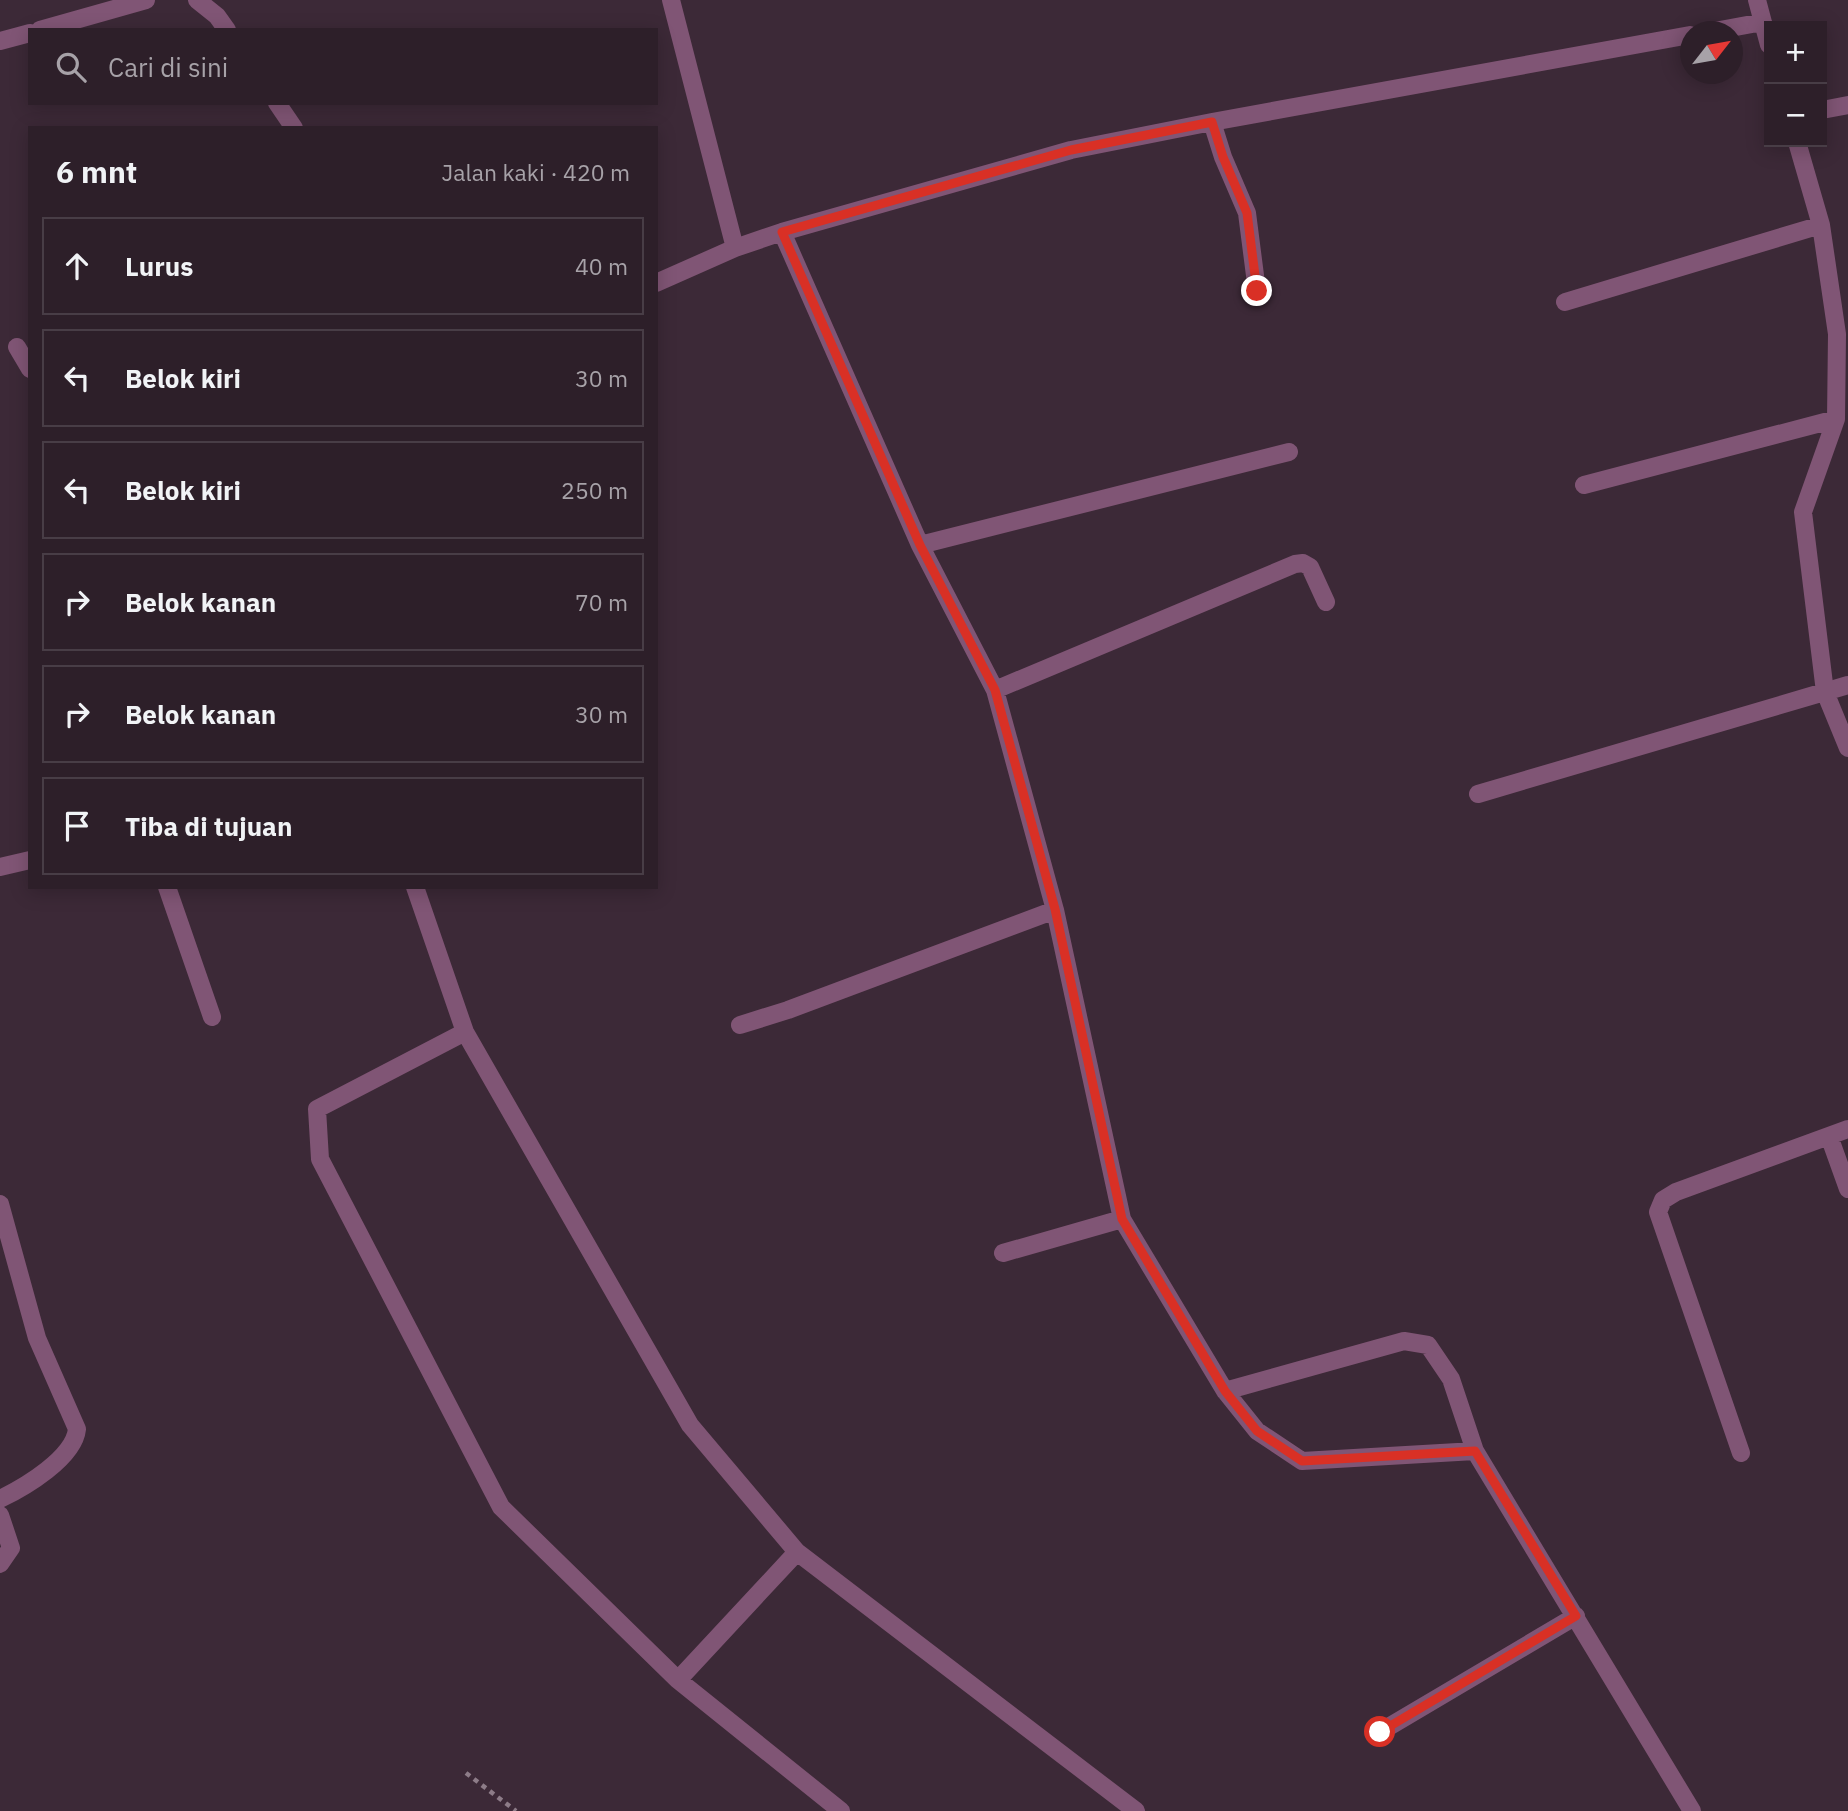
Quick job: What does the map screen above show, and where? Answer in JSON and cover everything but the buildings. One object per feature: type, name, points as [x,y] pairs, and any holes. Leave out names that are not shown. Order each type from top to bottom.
[{"type":"street","points":[[47,28],[141,0]]},
{"type":"street","points":[[197,0],[217,16],[226,28]]},
{"type":"street","points":[[671,0],[734,248]]},
{"type":"street","points":[[1756,0],[1764,26]]},
{"type":"street","points":[[1743,26],[1763,22]]},
{"type":"street","points":[[0,41],[28,34]]},
{"type":"street","points":[[658,283],[734,248],[782,232],[1071,150],[1680,37]]},
{"type":"street","points":[[278,105],[293,126]]},
{"type":"street","points":[[1827,109],[1848,105]]},
{"type":"street","points":[[1212,122],[1223,157],[1247,213],[1257,291]]},
{"type":"street","points":[[1798,147],[1821,225],[1843,333],[1836,419],[1803,512],[1825,692],[1848,748]]},
{"type":"street","points":[[1565,302],[1821,225]]},
{"type":"street","points":[[782,232],[920,545],[995,690],[1055,909],[1122,1219],[1225,1391],[1257,1431],[1302,1461],[1475,1451]]},
{"type":"street","points":[[16,347],[28,366]]},
{"type":"street","points":[[1584,485],[1836,419]]},
{"type":"street","points":[[920,545],[1289,452]]},
{"type":"street","points":[[995,690],[1295,564],[1303,563],[1310,567],[1326,602]]},
{"type":"street","points":[[1478,794],[1848,685]]},
{"type":"street","points":[[0,867],[28,860]]},
{"type":"street","points":[[168,889],[212,1017]]},
{"type":"street","points":[[416,889],[465,1032],[690,1425],[797,1552],[1136,1811]]},
{"type":"street","points":[[740,1025],[788,1010],[1055,909]]},
{"type":"street","points":[[465,1032],[317,1109],[320,1159],[500,1507],[678,1680],[841,1811]]},
{"type":"street","points":[[1741,1453],[1658,1212],[1663,1200],[1676,1192],[1848,1129]]},
{"type":"street","points":[[1829,1136],[1848,1189]]},
{"type":"street","points":[[0,1204],[37,1338],[77,1429],[76,1439],[71,1445],[30,1485],[0,1499]]},
{"type":"street","points":[[1003,1253],[1122,1219]]},
{"type":"street","points":[[1225,1391],[1404,1341],[1428,1345],[1451,1379],[1475,1451],[1692,1811]]},
{"type":"street","points":[[0,1515],[11,1548],[0,1564]]},
{"type":"street","points":[[678,1680],[797,1552]]},
{"type":"street","points":[[1380,1732],[1576,1616]]},
{"type":"path","points":[[466,1773],[516,1811]]},
{"type":"route","points":[[1257,291],[1247,213],[1223,157],[1212,122],[1071,150],[782,232],[920,545],[995,690],[1055,909],[1122,1219],[1225,1391],[1257,1431],[1302,1461],[1475,1451],[1576,1616],[1380,1732]]}]
